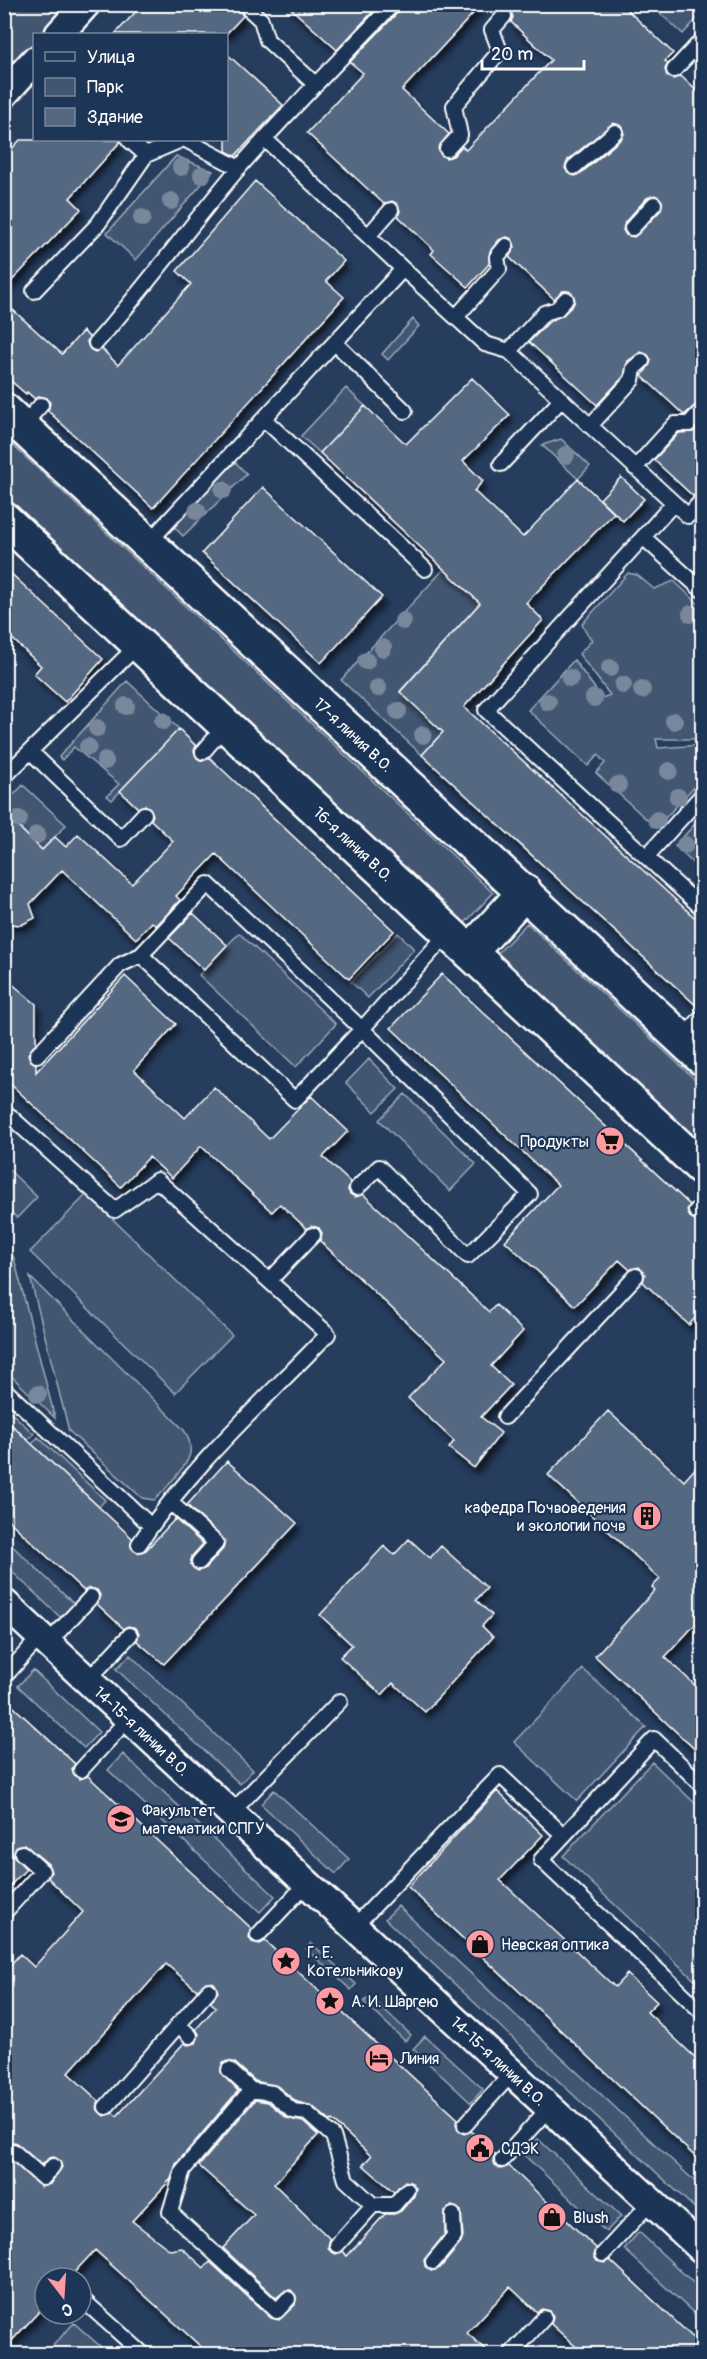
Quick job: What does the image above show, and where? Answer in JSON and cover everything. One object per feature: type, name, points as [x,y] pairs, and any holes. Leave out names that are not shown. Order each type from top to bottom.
[{"type":"street","points":[[59,33],[86,4]]},
{"type":"street","points":[[4,94],[33,62]]},
{"type":"street","name":"17-я линия В.О.","points":[[22,414],[148,543],[525,892],[696,1038]]},
{"type":"street","name":"16-я линия В.О.","points":[[4,519],[702,1168]]},
{"type":"street","points":[[459,942],[525,892]]},
{"type":"street","name":"14-15-я линии В.О.","points":[[4,1603],[702,2249]]},
{"type":"lane","points":[[96,343],[127,308],[239,168],[393,4]]},
{"type":"lane","points":[[249,9],[261,20],[267,40],[316,85]]},
{"type":"lane","points":[[447,149],[460,135],[454,106],[500,51],[492,30],[504,16]]},
{"type":"lane","points":[[674,70],[702,40]]},
{"type":"lane","points":[[574,167],[615,132]]},
{"type":"lane","points":[[266,140],[485,344],[509,351],[688,516],[702,500]]},
{"type":"lane","points":[[130,141],[146,155]]},
{"type":"lane","points":[[34,291],[98,224],[146,155],[181,141]]},
{"type":"lane","points":[[186,141],[239,168]]},
{"type":"lane","points":[[632,228],[654,204]]},
{"type":"lane","points":[[368,236],[391,210]]},
{"type":"lane","points":[[456,317],[499,269],[497,257],[506,246]]},
{"type":"lane","points":[[148,543],[403,270]]},
{"type":"lane","points":[[509,351],[544,313],[557,309],[566,299]]},
{"type":"lane","points":[[335,343],[405,411]]},
{"type":"lane","points":[[590,426],[632,380],[634,368],[642,360]]},
{"type":"lane","points":[[501,464],[561,400]]},
{"type":"lane","points":[[635,468],[675,424],[689,424],[700,412]]},
{"type":"lane","points":[[264,419],[425,569]]},
{"type":"lane","points":[[674,503],[486,710],[702,908]]},
{"type":"lane","points":[[643,537],[702,591]]},
{"type":"lane","points":[[4,777],[139,644]]},
{"type":"lane","points":[[203,752],[226,725]]},
{"type":"lane","points":[[31,752],[121,839],[144,814]]},
{"type":"lane","points":[[647,856],[702,795]]},
{"type":"lane","points":[[37,1055],[120,965],[141,955],[208,884],[362,1029],[530,1194],[468,1256],[379,1167],[357,1188]]},
{"type":"lane","points":[[141,955],[295,1100],[362,1029],[459,942]]},
{"type":"lane","points":[[4,1111],[115,1210],[157,1180],[328,1334],[170,1502],[139,1544]]},
{"type":"lane","points":[[270,1280],[313,1235]]},
{"type":"lane","points":[[505,1417],[636,1276]]},
{"type":"lane","points":[[4,1389],[151,1526]]},
{"type":"lane","points":[[170,1502],[216,1543],[199,1562]]},
{"type":"lane","points":[[4,1677],[91,1597]]},
{"type":"lane","points":[[88,1680],[130,1635]]},
{"type":"lane","points":[[231,1813],[340,1701]]},
{"type":"lane","points":[[81,1770],[129,1718]]},
{"type":"lane","points":[[702,1785],[654,1739],[541,1860],[702,2012]]},
{"type":"lane","points":[[354,1926],[500,1775],[563,1835]]},
{"type":"lane","points":[[4,1913],[42,1871],[22,1853]]},
{"type":"lane","points":[[258,1935],[307,1882]]},
{"type":"lane","points":[[106,2107],[209,1990]]},
{"type":"lane","points":[[178,2024],[190,2036]]},
{"type":"lane","points":[[229,2070],[251,2090],[272,2093],[293,2112],[307,2113],[333,2136],[346,2180],[373,2205],[394,2205],[406,2190]]},
{"type":"lane","points":[[465,2125],[512,2073]]},
{"type":"lane","points":[[251,2090],[183,2170],[170,2212],[277,2311],[288,2299]]},
{"type":"lane","points":[[502,2160],[549,2108]]},
{"type":"lane","points":[[13,2151],[43,2178],[53,2166]]},
{"type":"lane","points":[[603,2254],[651,2202]]},
{"type":"lane","points":[[337,2245],[373,2205]]},
{"type":"lane","points":[[433,2262],[454,2237],[453,2215]]},
{"type":"lane","points":[[93,2309],[143,2355]]},
{"type":"lane","points":[[511,2355],[544,2318]]},
{"type":"green space","points":[[5,5],[75,5],[49,33],[33,33],[33,50],[5,82]]},
{"type":"green space","points":[[651,5],[702,5],[702,13],[683,34]]},
{"type":"green space","points":[[176,156],[213,171],[136,260],[107,233]]},
{"type":"green space","points":[[413,319],[419,326],[388,360],[382,354]]},
{"type":"green space","points":[[346,388],[365,406],[320,453],[301,436]]},
{"type":"green space","points":[[5,438],[493,893],[464,924],[5,496]]},
{"type":"green space","points":[[561,439],[590,466],[578,479],[542,445]]},
{"type":"green space","points":[[235,462],[247,474],[183,536],[173,526]]},
{"type":"green space","points":[[444,569],[501,580],[400,691],[443,732],[422,755],[341,680]]},
{"type":"green space","points":[[628,573],[637,575],[654,589],[674,581],[702,607],[702,736],[700,739],[656,739],[658,748],[702,745],[702,778],[656,828],[596,773],[605,763],[598,755],[588,766],[528,710],[574,660],[602,698],[610,695],[579,654],[592,640],[582,624]]},
{"type":"green space","points":[[127,681],[179,729],[112,800],[107,796],[119,784],[74,747],[62,760],[59,757]]},
{"type":"green space","points":[[23,785],[66,825],[42,850],[5,813],[4,805]]},
{"type":"green space","points":[[702,816],[702,872],[675,846]]},
{"type":"green space","points":[[527,923],[702,1086],[702,1144],[497,954]]},
{"type":"green space","points":[[239,933],[336,1024],[296,1067],[199,975]]},
{"type":"green space","points":[[398,933],[414,949],[368,998],[351,982]]},
{"type":"green space","points":[[369,1059],[398,1089],[375,1112],[346,1083]]},
{"type":"green space","points":[[405,1094],[476,1164],[450,1191],[379,1120]]},
{"type":"green space","points":[[4,1165],[37,1197],[17,1218],[5,1206]]},
{"type":"green space","points":[[87,1194],[232,1335],[175,1393],[30,1252]]},
{"type":"green space","points":[[5,1242],[14,1258],[55,1418],[5,1370],[5,1280],[13,1271],[5,1263]]},
{"type":"green space","points":[[30,1277],[184,1430],[190,1445],[189,1458],[154,1500],[142,1498],[69,1431]]},
{"type":"green space","points":[[4,1406],[34,1434],[28,1440],[5,1418]]},
{"type":"green space","points":[[38,1437],[105,1500],[99,1507],[32,1444]]},
{"type":"green space","points":[[5,1539],[74,1604],[61,1618],[5,1565]]},
{"type":"green space","points":[[130,1655],[253,1770],[240,1784],[116,1669]]},
{"type":"green space","points":[[583,1669],[646,1727],[577,1801],[514,1742]]},
{"type":"green space","points":[[33,1670],[99,1732],[84,1748],[18,1686]]},
{"type":"green space","points":[[123,1754],[275,1896],[260,1912],[108,1770]]},
{"type":"green space","points":[[652,1762],[702,1810],[702,1987],[563,1856]]},
{"type":"green space","points":[[274,1790],[349,1859],[336,1874],[261,1804]]},
{"type":"green space","points":[[398,1906],[702,2188],[702,2215],[385,1919]]},
{"type":"green space","points":[[311,1943],[356,1984],[351,1990],[306,1949]]},
{"type":"green space","points":[[370,1996],[411,2035],[405,2041],[364,2002]]},
{"type":"green space","points":[[425,2036],[483,2089],[471,2103],[413,2049]]},
{"type":"green space","points":[[538,2139],[621,2216],[606,2232],[523,2154]]},
{"type":"green space","points":[[639,2232],[702,2291],[702,2312],[698,2317],[624,2249]]},
{"type":"green space","points":[[71,2326],[77,2326],[109,2354],[45,2354]]},
{"type":"building","points":[[143,4],[241,4],[240,11],[243,16],[227,33],[116,33]]},
{"type":"building","points":[[286,4],[380,4],[337,50]]},
{"type":"building","points":[[402,4],[482,4],[402,90],[449,134],[438,148],[441,155],[446,158],[453,156],[462,146],[466,150],[551,60],[511,22],[513,17],[510,10],[505,7],[497,10],[492,4],[621,4],[673,53],[665,61],[668,64],[665,69],[667,76],[673,79],[681,76],[702,96],[702,403],[697,404],[684,415],[642,376],[651,360],[648,355],[641,352],[628,361],[624,376],[597,405],[529,342],[550,321],[563,315],[573,305],[575,300],[572,293],[563,291],[554,299],[509,257],[515,247],[512,239],[507,237],[499,240],[490,251],[489,264],[468,287],[431,254],[434,250],[398,216],[400,211],[397,204],[392,201],[384,204],[307,133],[363,73],[350,62],[400,10]],"holes":[[[613,123],[622,127],[624,134],[621,139],[580,174],[575,176],[568,173],[565,168],[568,160]],[[655,195],[662,201],[661,210],[634,237],[626,235],[623,230],[625,222],[647,198]]]},
{"type":"building","points":[[228,55],[283,105],[235,156],[226,151]]},
{"type":"building","points":[[20,140],[120,141],[70,198],[81,209],[4,289],[4,157]]},
{"type":"building","points":[[255,181],[344,261],[326,281],[344,297],[153,508],[48,411],[50,403],[47,398],[39,396],[35,399],[4,375],[4,302],[62,354],[83,331],[89,337],[87,342],[90,349],[95,352],[102,349],[118,365],[191,284],[177,271]]},
{"type":"building","points":[[472,378],[510,415],[463,461],[483,481],[474,491],[523,537],[578,479],[614,513],[526,603],[543,620],[464,707],[702,924],[702,1008],[699,1008],[422,755],[443,732],[400,692],[480,603],[320,453],[365,406],[406,444]]},
{"type":"building","points":[[702,423],[702,491],[693,496],[654,460],[679,433],[693,432]]},
{"type":"building","points":[[621,477],[644,499],[623,521],[600,499]]},
{"type":"building","points":[[263,487],[382,597],[321,663],[202,553]]},
{"type":"building","points":[[4,567],[103,659],[65,702],[34,674],[41,666],[4,631]]},
{"type":"building","points":[[179,729],[196,746],[194,751],[197,758],[202,761],[210,758],[394,931],[349,979],[216,854],[176,896],[180,900],[156,926],[152,922],[136,939],[62,870],[30,904],[35,918],[21,925],[11,924],[4,931],[4,813],[42,850],[55,837],[66,847],[78,834],[132,884],[173,841],[151,820],[153,815],[150,808],[145,805],[138,808],[120,791]]},
{"type":"building","points":[[193,913],[227,945],[204,970],[169,938]]},
{"type":"building","points":[[442,974],[690,1205],[687,1210],[690,1217],[695,1220],[702,1217],[702,1310],[689,1325],[643,1282],[645,1274],[639,1267],[630,1270],[619,1260],[575,1306],[505,1241],[558,1185],[391,1028]]},
{"type":"building","points":[[125,976],[176,1024],[134,1070],[185,1118],[214,1087],[269,1139],[311,1096],[348,1131],[323,1157],[350,1182],[348,1190],[350,1194],[355,1197],[363,1194],[489,1312],[496,1305],[523,1331],[491,1366],[511,1385],[481,1417],[501,1433],[474,1468],[449,1448],[454,1441],[408,1398],[446,1359],[320,1241],[322,1233],[319,1228],[311,1226],[307,1229],[280,1204],[272,1212],[201,1146],[172,1178],[149,1157],[121,1187],[4,1078],[4,977],[36,1004],[36,1043],[28,1054],[31,1061],[36,1064],[36,1072]]},
{"type":"building","points":[[608,1411],[684,1481],[702,1461],[702,1617],[665,1657],[702,1692],[702,1756],[595,1656],[655,1590],[652,1587],[660,1579],[548,1475]]},
{"type":"building","points":[[4,1418],[132,1538],[131,1547],[138,1553],[146,1550],[175,1519],[203,1544],[192,1556],[191,1565],[198,1571],[206,1568],[223,1549],[225,1541],[187,1505],[227,1461],[297,1523],[164,1664],[137,1641],[139,1633],[136,1628],[128,1626],[124,1629],[97,1604],[100,1595],[97,1590],[89,1588],[84,1591],[4,1516]]},
{"type":"building","points":[[409,1539],[430,1558],[441,1546],[487,1588],[476,1600],[492,1615],[482,1626],[493,1637],[425,1712],[393,1683],[382,1695],[340,1657],[352,1645],[320,1615],[384,1546],[394,1555]]},
{"type":"building","points":[[4,1698],[75,1764],[72,1769],[75,1776],[80,1779],[88,1776],[252,1929],[249,1937],[252,1942],[260,1944],[265,1941],[458,2119],[456,2124],[459,2131],[464,2134],[471,2131],[495,2154],[493,2159],[496,2166],[501,2169],[509,2166],[596,2248],[594,2256],[597,2261],[605,2263],[610,2260],[702,2346],[702,2355],[585,2355],[551,2324],[553,2316],[550,2311],[542,2309],[537,2312],[510,2287],[467,2333],[491,2355],[210,2355],[95,2250],[80,2266],[33,2266],[33,2318],[4,2349],[4,2154],[41,2187],[50,2184],[62,2167],[59,2160],[54,2157],[49,2158],[42,2165],[15,2142],[4,2148],[4,1972],[20,1954],[34,1967],[83,1912],[48,1878],[51,1872],[48,1864],[24,1844],[16,1847],[13,1855],[26,1869],[4,1892]],"holes":[[[166,1964],[197,1990],[206,1982],[214,1983],[218,1992],[210,2002],[216,2007],[196,2029],[199,2034],[196,2043],[188,2045],[184,2043],[117,2116],[113,2113],[104,2116],[97,2109],[99,2101],[68,2073]],[[227,2061],[235,2063],[255,2081],[277,2086],[297,2102],[312,2106],[330,2121],[332,2120],[371,2156],[363,2165],[394,2192],[405,2181],[412,2183],[416,2188],[414,2196],[401,2211],[385,2214],[347,2256],[343,2251],[336,2254],[331,2252],[328,2247],[330,2239],[274,2184],[318,2135],[303,2122],[287,2118],[268,2102],[255,2100],[199,2166],[254,2215],[223,2248],[276,2298],[286,2290],[291,2290],[296,2296],[295,2305],[279,2320],[271,2318],[210,2262],[204,2268],[182,2248],[170,2250],[132,2221],[171,2179],[176,2164],[238,2091],[221,2073],[222,2064]],[[452,2206],[461,2211],[463,2237],[461,2243],[440,2268],[431,2271],[425,2266],[424,2260],[445,2234],[445,2211]]]},
{"type":"building","points":[[497,1791],[543,1835],[500,1880],[615,1987],[627,1974],[657,2002],[647,2012],[702,2064],[702,2163],[408,1887]]},
{"type":"place","name":"Продукты","points":[[610,1141]]},
{"type":"place","name":"кафедра Почвоведения и экологии почв","points":[[647,1516]]},
{"type":"place","name":"Факультет математики СПГУ","points":[[121,1819]]},
{"type":"place","name":"Невская оптика","points":[[480,1944]]},
{"type":"place","name":"Г. Е. Котельникову","points":[[286,1961]]},
{"type":"place","name":"А. И. Шаргею","points":[[330,2001]]},
{"type":"place","name":"Линия","points":[[379,2058]]},
{"type":"place","name":"СДЭК","points":[[480,2148]]},
{"type":"place","name":"Blush","points":[[552,2217]]}]
